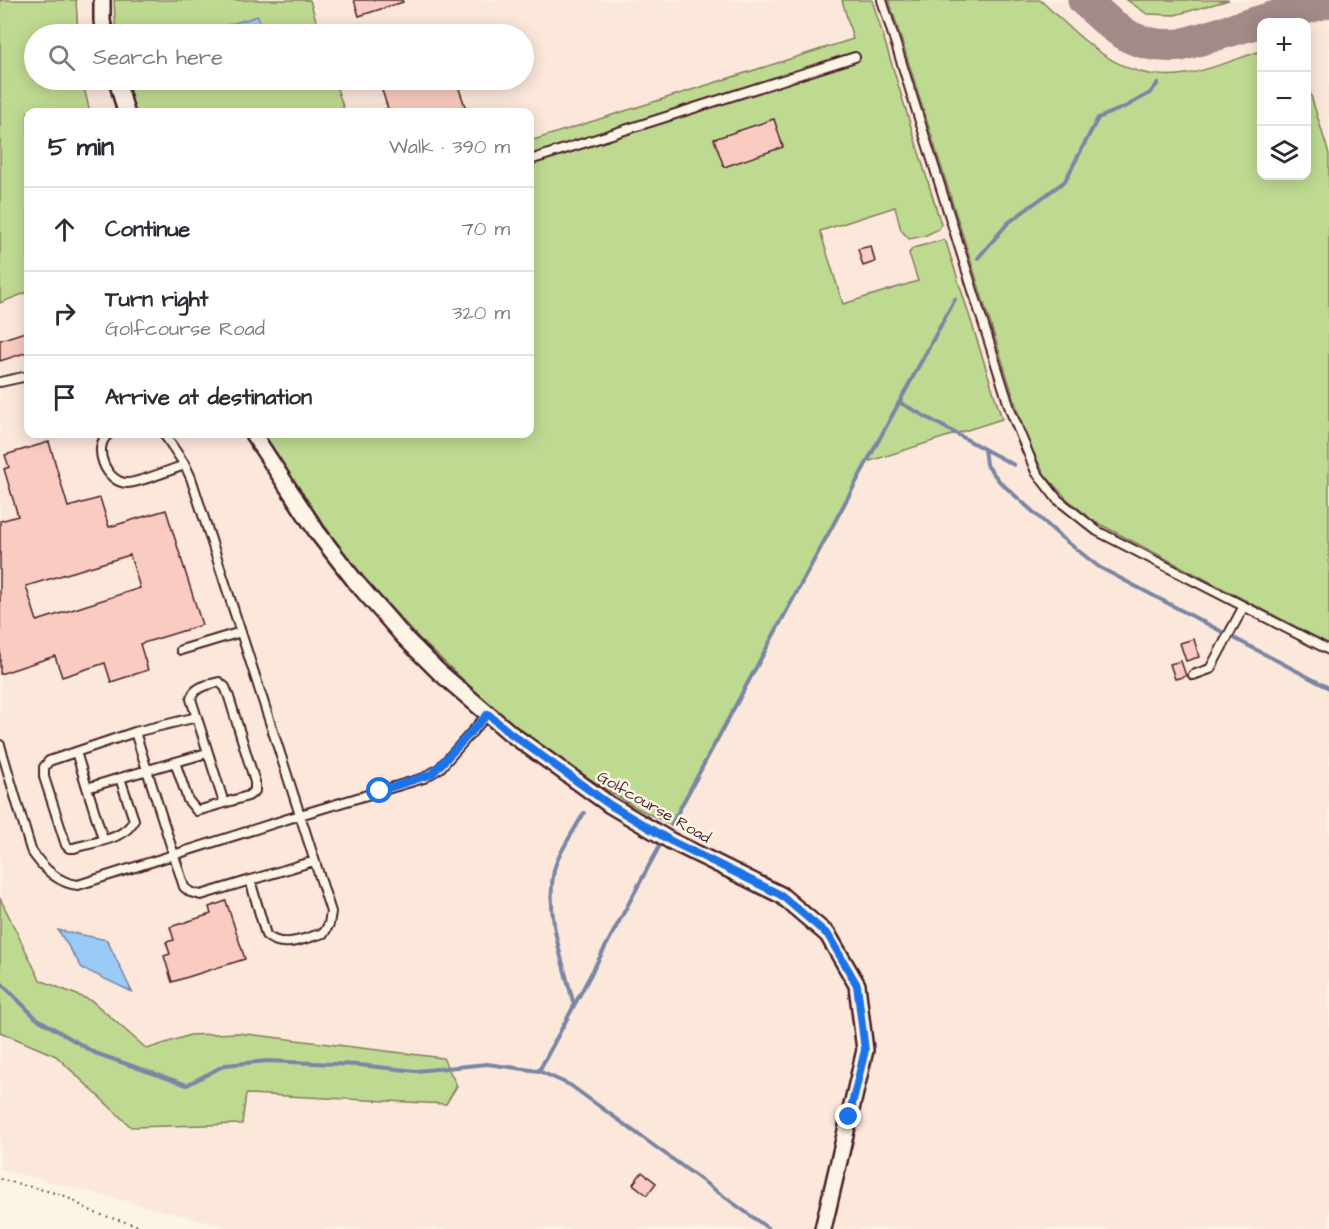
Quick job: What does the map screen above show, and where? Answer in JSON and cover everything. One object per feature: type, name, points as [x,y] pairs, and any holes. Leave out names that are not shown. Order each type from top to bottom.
[{"type":"street","points":[[102,0],[103,24]]},
{"type":"street","points":[[120,90],[125,108]]},
{"type":"street","name":"Golfcourse Road","points":[[256,438],[317,532],[355,581],[404,637],[438,671],[510,733],[610,805],[671,841],[781,895],[828,935],[857,985],[865,1050],[823,1229]]},
{"type":"lane","points":[[882,0],[1011,412],[1036,472],[1057,499],[1097,531],[1329,650]]},
{"type":"lane","points":[[534,159],[855,57]]},
{"type":"lane","points":[[0,382],[24,377]]},
{"type":"lane","points":[[103,438],[99,447],[103,464],[116,480],[127,483],[185,465]]},
{"type":"lane","points":[[167,438],[191,478],[331,912],[329,924],[324,933],[283,944],[273,941],[266,935],[250,880]]},
{"type":"lane","points":[[1192,675],[1210,669],[1244,606]]},
{"type":"lane","points":[[180,650],[241,632]]},
{"type":"lane","points":[[175,762],[188,800],[197,811],[248,796],[255,791],[255,782],[229,697],[225,687],[219,682],[196,689],[192,692],[191,699],[224,803]]},
{"type":"lane","points":[[0,745],[31,850],[40,864],[67,884],[78,885],[424,778],[432,774],[488,714]]},
{"type":"lane","points":[[120,778],[134,820],[131,826],[123,834],[69,848],[66,845],[44,777],[44,767],[49,761],[135,732],[197,717]]},
{"type":"lane","points":[[135,732],[184,886],[190,892],[201,895],[314,861]]},
{"type":"lane","points":[[76,752],[103,839]]},
{"type":"lane","points":[[87,788],[207,753]]},
{"type":"path","points":[[0,1179],[63,1195],[95,1213],[150,1229]]},
{"type":"shaded area","points":[[0,0],[1329,0],[1329,1229],[235,1229],[0,1169]]},
{"type":"green space","points":[[0,0],[76,0],[77,24],[24,24],[24,90],[84,90],[89,108],[24,108],[24,294],[0,303]]},
{"type":"green space","points":[[114,0],[310,0],[317,24],[115,24]]},
{"type":"green space","points":[[842,0],[872,0],[941,224],[939,229],[924,236],[909,239],[901,230],[895,207],[820,231],[843,304],[918,281],[909,253],[913,248],[943,240],[946,242],[1002,419],[867,462],[671,825],[635,807],[577,771],[506,720],[419,638],[353,566],[265,438],[534,438],[534,140],[853,39]]},
{"type":"green space","points":[[889,0],[1040,0],[1072,30],[1105,56],[1142,73],[1163,76],[1195,72],[1257,52],[1257,180],[1311,180],[1311,96],[1329,154],[1329,644],[1092,520],[1066,498],[1045,475],[1027,440]]},
{"type":"green space","points":[[1127,0],[1229,0],[1175,15],[1147,14]]},
{"type":"green space","points":[[128,90],[337,90],[344,108],[133,108]]},
{"type":"green space","points":[[0,898],[40,980],[92,1001],[147,1049],[190,1035],[238,1033],[443,1058],[457,1086],[446,1104],[246,1094],[242,1124],[131,1127],[56,1056],[0,1032]]},
{"type":"water","points":[[258,16],[261,24],[231,24]]},
{"type":"water","points":[[58,930],[107,940],[132,992],[82,968]]},
{"type":"building","points":[[354,0],[402,0],[403,2],[359,16]]},
{"type":"building","points":[[382,90],[459,90],[466,108],[388,108]]},
{"type":"building","points":[[774,119],[783,147],[724,167],[714,139]]},
{"type":"building","points":[[871,246],[875,262],[863,266],[858,249]]},
{"type":"building","points":[[24,332],[24,353],[0,361],[0,340]]},
{"type":"building","points":[[49,442],[68,507],[100,498],[109,527],[166,510],[202,625],[140,644],[148,670],[111,682],[105,663],[62,677],[55,656],[0,674],[0,521],[18,516],[4,469],[9,467],[5,455]],"holes":[[[130,555],[140,588],[37,621],[26,586]]]},
{"type":"building","points":[[1194,639],[1199,657],[1186,661],[1180,643]]},
{"type":"building","points":[[1181,661],[1186,676],[1175,679],[1170,664]]},
{"type":"building","points":[[226,901],[245,959],[172,982],[164,956],[170,954],[166,942],[174,940],[170,927],[211,914],[209,907]]},
{"type":"building","points":[[642,1172],[656,1183],[647,1195],[633,1184]]},
{"type":"waterway","points":[[978,258],[1008,223],[1065,181],[1098,118],[1150,93],[1158,83]]},
{"type":"waterway","points":[[671,825],[955,299]]},
{"type":"waterway","points":[[899,402],[984,449],[986,464],[1000,482],[1061,537],[1099,567],[1329,688]]},
{"type":"waterway","points":[[984,449],[1014,465]]},
{"type":"waterway","points":[[574,1005],[553,921],[552,887],[554,870],[559,857],[584,813]]},
{"type":"waterway","points":[[539,1071],[660,845]]},
{"type":"waterway","points":[[0,982],[36,1018],[95,1053],[187,1085],[225,1065],[267,1061],[359,1065],[416,1071],[487,1064],[539,1071],[570,1085],[769,1229]]},
{"type":"taxiway","points":[[1084,0],[1127,35],[1150,44],[1164,45],[1181,45],[1329,1]]},
{"type":"route","points":[[380,791],[432,774],[488,714],[510,733],[610,805],[671,841],[781,895],[828,935],[857,985],[865,1050],[849,1117]]}]
